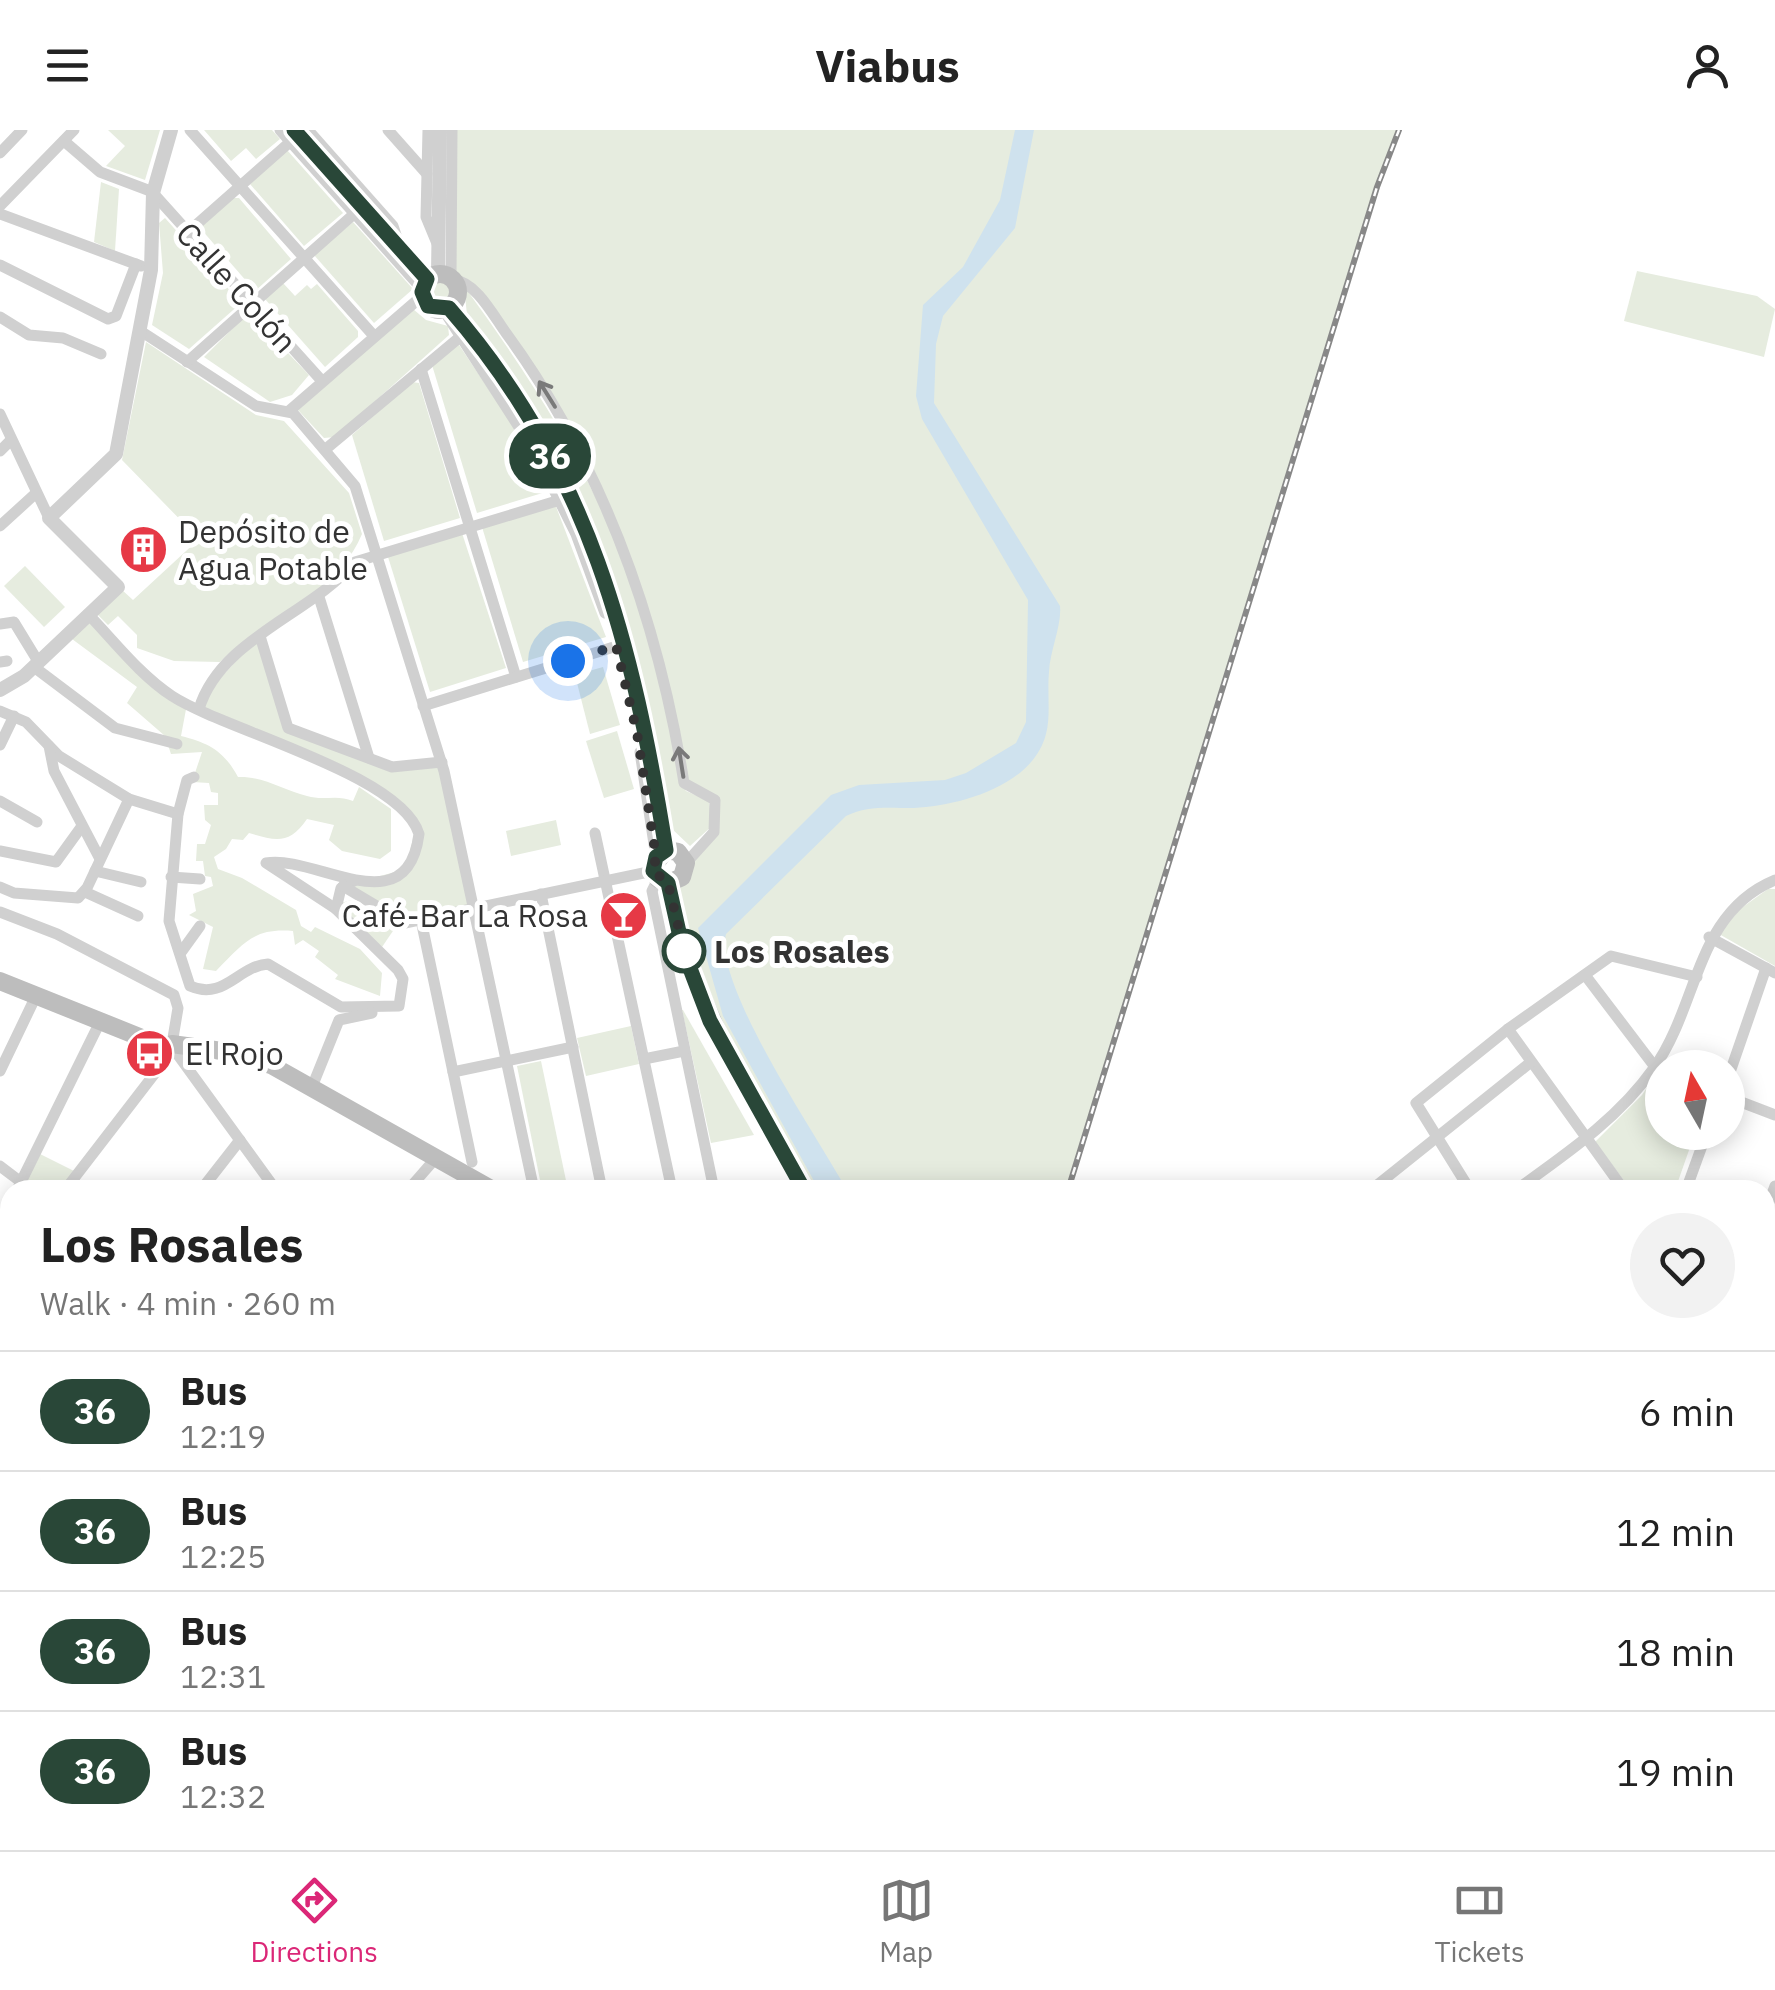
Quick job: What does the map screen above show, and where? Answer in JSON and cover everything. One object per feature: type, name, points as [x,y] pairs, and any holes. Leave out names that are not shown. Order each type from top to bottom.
[{"type":"main road","points":[[292,136],[400,250],[435,283],[458,295],[446,308]]},
{"type":"main road","points":[[435,283],[428,306],[446,308],[518,402],[592,543],[639,689],[660,868],[698,992],[724,1048],[798,1180]]},
{"type":"main road","points":[[678,852],[686,863],[682,877],[660,868],[678,852]]},
{"type":"main road","points":[[0,980],[98,1024],[173,1050],[242,1055],[312,1087],[474,1180]]},
{"type":"street","points":[[0,152],[22,130]]},
{"type":"street","points":[[49,518],[116,454],[140,330],[153,192],[171,130]]},
{"type":"street","points":[[190,130],[374,336]]},
{"type":"street","points":[[280,130],[292,136],[354,214],[435,283],[467,283],[545,391],[619,534],[657,647],[684,783],[715,800],[714,832],[686,863]]},
{"type":"street","points":[[308,130],[393,226],[400,250]]},
{"type":"street","points":[[388,130],[428,174]]},
{"type":"street","points":[[428,130],[427,223],[438,246]]},
{"type":"street","points":[[435,283],[440,130]]},
{"type":"street","points":[[288,411],[435,283],[452,130]]},
{"type":"street","points":[[0,206],[68,134]]},
{"type":"street","name":"Calle Colón","points":[[68,134],[100,172],[153,192],[322,381]]},
{"type":"street","points":[[188,232],[292,136]]},
{"type":"street","points":[[0,214],[143,267]]},
{"type":"street","points":[[187,362],[354,214]]},
{"type":"street","points":[[0,265],[108,319],[116,316],[143,267]]},
{"type":"street","points":[[446,308],[460,337],[512,412],[560,500],[616,646],[637,733],[660,868],[652,892],[712,1180]]},
{"type":"street","points":[[0,317],[29,335],[63,338],[101,354]]},
{"type":"street","points":[[140,330],[256,406],[288,411],[327,448],[356,486],[442,762],[532,1180]]},
{"type":"street","points":[[327,448],[460,337]]},
{"type":"street","points":[[420,369],[516,677]]},
{"type":"street","points":[[0,414],[49,518],[118,587],[36,665],[0,690]]},
{"type":"street","points":[[0,451],[12,440]]},
{"type":"street","points":[[0,526],[35,494]]},
{"type":"street","points":[[199,709],[216,676],[260,636],[319,597],[356,562],[560,500]]},
{"type":"street","points":[[319,597],[369,758]]},
{"type":"street","points":[[88,614],[158,686],[199,709],[350,774],[409,817],[418,834],[406,870],[383,880],[349,883],[266,862],[336,908],[398,970],[402,998],[399,1006],[339,1020],[312,1087]]},
{"type":"street","points":[[0,624],[14,622],[36,665],[115,728],[177,744]]},
{"type":"street","points":[[260,636],[288,728],[392,767],[442,762]]},
{"type":"street","points":[[423,706],[616,646]]},
{"type":"street","points":[[0,711],[14,716],[82,772],[129,800],[178,814]]},
{"type":"street","points":[[0,744],[14,716]]},
{"type":"street","points":[[48,742],[54,771],[98,865],[141,882]]},
{"type":"street","points":[[194,777],[187,780],[178,814],[169,921],[195,989],[226,987],[252,968],[268,964],[341,1007],[388,1010]]},
{"type":"street","points":[[1,891],[73,899],[85,892],[129,800]]},
{"type":"street","points":[[0,801],[37,822]]},
{"type":"street","points":[[0,850],[56,862],[82,826]]},
{"type":"street","points":[[595,833],[670,1180]]},
{"type":"street","points":[[349,883],[405,923],[660,868]]},
{"type":"street","points":[[171,877],[200,879]]},
{"type":"street","points":[[1667,1050],[1709,937],[1735,906],[1773,882]]},
{"type":"street","points":[[336,908],[349,883]]},
{"type":"street","points":[[85,892],[138,916]]},
{"type":"street","points":[[542,894],[600,1180]]},
{"type":"street","points":[[0,912],[108,958],[174,995],[178,1008],[173,1050],[73,1180]]},
{"type":"street","points":[[421,920],[472,1162]]},
{"type":"street","points":[[182,951],[200,926]]},
{"type":"street","points":[[1709,937],[1770,971],[1739,1050]]},
{"type":"street","points":[[1464,1180],[1416,1102],[1508,1029],[1612,956],[1697,977]]},
{"type":"street","points":[[1585,975],[1645,1050]]},
{"type":"street","points":[[673,997],[698,992]]},
{"type":"street","points":[[0,1071],[36,996]]},
{"type":"street","points":[[23,1180],[98,1024]]},
{"type":"street","points":[[1508,1029],[1617,1180]]},
{"type":"street","points":[[454,1072],[573,1047]]},
{"type":"street","points":[[173,1050],[269,1180]]},
{"type":"street","points":[[644,1059],[684,1051]]},
{"type":"street","points":[[1383,1180],[1531,1062]]},
{"type":"street","points":[[1530,1180],[1586,1139],[1645,1082]]},
{"type":"street","points":[[1745,1103],[1775,1115]]},
{"type":"street","points":[[210,1180],[240,1140]]},
{"type":"street","points":[[1690,1180],[1701,1150]]},
{"type":"street","points":[[416,1180],[434,1158]]},
{"type":"shaded area","points":[[108,130],[160,130],[145,180],[106,166],[125,146]]},
{"type":"shaded area","points":[[204,130],[272,130],[280,139],[256,159],[246,148],[231,161]]},
{"type":"shaded area","points":[[452,130],[1399,130],[1336,318],[1073,1180],[801,1180],[719,1040],[669,883],[714,831],[715,800],[688,788],[635,579],[560,417],[467,283],[454,283],[455,299],[442,308],[428,302],[424,287],[446,276]]},
{"type":"shaded area","points":[[287,150],[343,213],[304,246],[250,184]]},
{"type":"shaded area","points":[[101,182],[119,189],[115,251],[94,242]]},
{"type":"shaded area","points":[[233,198],[239,198],[291,259],[255,291],[200,228]]},
{"type":"shaded area","points":[[165,218],[241,303],[189,349],[152,325],[163,273],[159,223]]},
{"type":"shaded area","points":[[353,222],[413,289],[374,323],[314,255]]},
{"type":"shaded area","points":[[1637,271],[1757,296],[1775,309],[1764,357],[1624,321]]},
{"type":"shaded area","points":[[283,283],[295,296],[307,285],[311,289],[317,284],[358,331],[358,337],[325,367],[265,299]]},
{"type":"shaded area","points":[[464,286],[551,415],[618,547],[653,648],[680,782],[686,791],[709,801],[712,826],[690,846],[670,827],[641,669],[599,543],[467,315]]},
{"type":"shaded area","points":[[413,309],[426,320],[448,326],[449,335],[335,437],[324,438],[298,410]]},
{"type":"shaded area","points":[[249,312],[309,375],[292,395],[270,402],[204,357]]},
{"type":"shaded area","points":[[146,342],[256,415],[284,421],[349,493],[362,534],[335,574],[220,662],[174,661],[137,648],[137,635],[118,616],[108,625],[97,614],[121,589],[133,600],[199,539],[122,460]]},
{"type":"shaded area","points":[[459,345],[512,424],[549,491],[477,513],[432,365]]},
{"type":"shaded area","points":[[412,382],[419,383],[460,518],[384,541],[352,435]]},
{"type":"shaded area","points":[[555,504],[606,637],[523,662],[482,527]]},
{"type":"shaded area","points":[[462,533],[506,668],[430,692],[388,557]]},
{"type":"shaded area","points":[[25,566],[65,607],[44,627],[4,586]]},
{"type":"shaded area","points":[[92,618],[158,686],[187,704],[181,736],[215,749],[238,777],[313,797],[353,801],[359,787],[391,809],[391,851],[380,859],[342,851],[329,840],[334,825],[307,819],[294,833],[281,839],[249,833],[243,840],[232,839],[214,857],[218,869],[242,878],[296,910],[301,926],[311,932],[315,927],[360,949],[382,973],[380,996],[335,979],[338,975],[315,957],[319,951],[303,940],[295,945],[293,931],[260,934],[243,944],[216,971],[203,969],[213,927],[189,915],[196,911],[193,894],[213,886],[211,877],[205,876],[203,861],[196,861],[197,844],[205,844],[211,825],[205,820],[204,805],[218,805],[218,793],[211,792],[209,783],[192,782],[202,752],[171,754],[165,736],[127,703],[137,687],[72,639]]},
{"type":"shaded area","points":[[260,636],[286,727],[392,767],[442,762],[475,909],[405,923],[343,886],[406,869],[416,825],[350,774],[199,709],[203,696]]},
{"type":"shaded area","points":[[603,667],[620,725],[590,734],[575,675]]},
{"type":"shaded area","points":[[617,731],[634,789],[604,798],[586,741]]},
{"type":"shaded area","points":[[556,820],[561,845],[511,856],[506,831]]},
{"type":"shaded area","points":[[1768,889],[1775,889],[1775,966],[1719,934],[1740,909]]},
{"type":"shaded area","points":[[351,900],[397,925],[382,947],[343,912],[341,903]]},
{"type":"shaded area","points":[[683,1010],[754,1135],[711,1143]]},
{"type":"shaded area","points":[[631,1026],[639,1064],[586,1076],[577,1038]]},
{"type":"shaded area","points":[[541,1061],[566,1180],[540,1180],[517,1066]]},
{"type":"shaded area","points":[[1645,1090],[1645,1150],[1689,1150],[1679,1180],[1624,1180],[1595,1142]]},
{"type":"shaded area","points":[[36,1152],[78,1173],[73,1180],[23,1180]]},
{"type":"water","points":[[1015,130],[1034,130],[1015,228],[943,316],[936,344],[934,403],[1060,606],[1050,664],[1046,734],[1026,767],[992,790],[952,803],[871,809],[846,816],[726,934],[726,957],[750,1021],[841,1180],[813,1180],[723,1016],[698,928],[831,795],[859,785],[945,780],[966,773],[1016,743],[1026,722],[1028,600],[922,419],[916,396],[923,305],[963,267],[1000,200]]},
{"type":"railway","points":[[1071,1180],[1377,187],[1399,130]]},
{"type":"bus line","name":"36","points":[[294,130],[427,279],[422,292],[428,306],[438,310],[449,308],[478,343],[518,402],[564,484],[612,596],[639,689],[666,850],[656,857],[653,871],[659,880],[668,883],[683,950],[710,1021],[798,1180]]},
{"type":"place","name":"Depósito de Agua Potable","points":[[143,549]]},
{"type":"place","name":"Café-Bar La Rosa","points":[[623,915]]},
{"type":"place","name":"Los Rosales","points":[[684,951]]},
{"type":"place","name":"El Rojo","points":[[150,1053]]},
{"type":"route","points":[[568,661],[616,646],[637,733],[656,857],[653,871],[659,880],[668,883],[684,951]]}]
